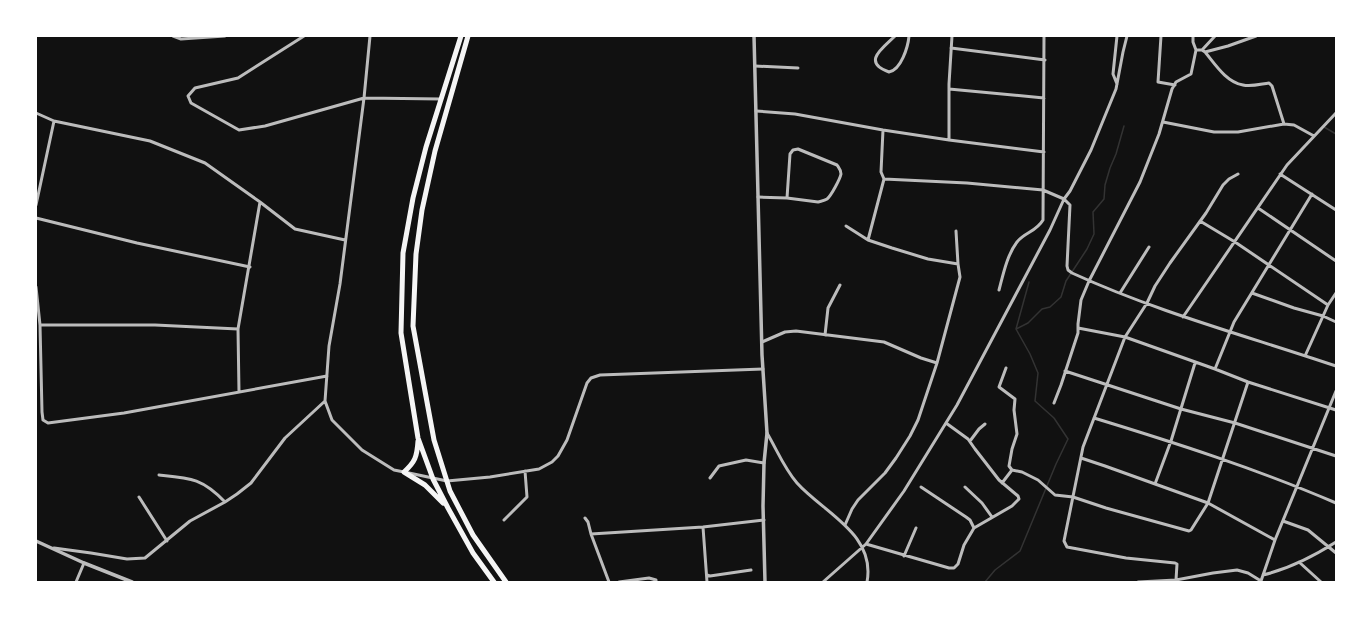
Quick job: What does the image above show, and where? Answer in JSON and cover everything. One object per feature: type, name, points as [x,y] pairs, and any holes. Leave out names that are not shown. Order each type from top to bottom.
[{"type":"highway","points":[[461,36],[426,147],[414,198],[403,253],[401,333],[418,438],[433,479],[473,553],[494,582]]},
{"type":"highway","points":[[468,36],[431,166],[422,210],[416,254],[413,326],[434,440],[450,491],[473,535],[506,582]]},
{"type":"highway","points":[[418,438],[415,459],[412,465],[404,472],[425,485],[448,508]]},
{"type":"street","points":[[173,36],[181,39],[225,36]]},
{"type":"street","points":[[304,36],[238,78],[195,88],[188,96],[191,103],[239,130],[265,126],[364,98],[441,99]]},
{"type":"street","points":[[370,36],[364,98],[340,284],[329,346],[325,401],[332,420],[362,450],[394,470],[447,481],[490,477],[539,469],[552,462],[558,456],[567,440],[587,383],[591,378],[600,375],[763,369]]},
{"type":"street","points":[[754,36],[762,342],[768,433],[764,463],[765,582]]},
{"type":"street","points":[[895,36],[879,50],[875,58],[878,66],[889,72],[895,70],[901,62],[910,36]]},
{"type":"street","points":[[949,140],[949,89],[952,36]]},
{"type":"street","points":[[999,290],[1010,254],[1017,242],[1038,228],[1043,220],[1044,36]]},
{"type":"street","points":[[1117,36],[1113,74],[1117,84]]},
{"type":"street","points":[[822,582],[863,548],[904,491],[957,405],[1091,150],[1116,89],[1127,36]]},
{"type":"street","points":[[1161,36],[1158,82],[1175,85]]},
{"type":"street","points":[[1054,403],[1062,385],[1078,333],[1081,300],[1089,281],[1140,182],[1163,122],[1172,90],[1176,82],[1191,74],[1196,50],[1193,42],[1194,36]]},
{"type":"street","points":[[1204,51],[1215,36]]},
{"type":"street","points":[[1196,50],[1204,51],[1228,46],[1256,36]]},
{"type":"street","points":[[951,48],[1045,60]]},
{"type":"street","points":[[1204,51],[1220,71],[1234,82],[1244,86],[1269,83],[1272,86],[1284,124]]},
{"type":"street","points":[[755,66],[798,68]]},
{"type":"street","points":[[949,89],[1044,98]]},
{"type":"street","points":[[756,111],[795,114],[883,130],[1044,152]]},
{"type":"street","points":[[36,113],[54,121],[150,141],[205,163],[295,229],[345,240]]},
{"type":"street","points":[[1183,317],[1280,174],[1336,113]]},
{"type":"street","points":[[36,205],[54,121]]},
{"type":"street","points":[[1163,122],[1220,132],[1238,132],[1284,124],[1294,126],[1314,136]]},
{"type":"street","points":[[868,240],[884,179],[881,172],[883,130]]},
{"type":"street","points":[[758,197],[788,198],[818,202],[827,199],[831,195],[840,177],[840,169],[837,166],[798,149],[793,150],[790,154],[788,198]]},
{"type":"street","points":[[1176,580],[1176,564],[1126,558],[1067,547],[1064,541],[1083,447],[1125,337],[1147,303],[1155,286],[1223,185],[1229,179],[1238,174]]},
{"type":"street","points":[[1280,174],[1336,210]]},
{"type":"street","points":[[884,179],[967,183],[1043,190],[1064,199],[1070,205],[1067,266],[1068,270],[1072,273],[1183,317],[1336,366]]},
{"type":"street","points":[[1214,369],[1234,322],[1312,194]]},
{"type":"street","points":[[239,392],[238,329],[250,267],[260,202]]},
{"type":"street","points":[[1258,208],[1336,261]]},
{"type":"street","points":[[36,218],[137,243],[250,267]]},
{"type":"street","points":[[1200,221],[1235,242],[1328,305]]},
{"type":"street","points":[[846,226],[868,240],[928,259],[958,264]]},
{"type":"street","points":[[845,525],[858,500],[885,473],[910,436],[918,420],[938,363],[960,277],[956,231]]},
{"type":"street","points":[[1120,293],[1149,246]]},
{"type":"street","points":[[825,335],[828,308],[840,285]]},
{"type":"street","points":[[36,287],[40,325],[42,412],[43,420],[48,423],[124,413],[327,376]]},
{"type":"street","points":[[1252,293],[1294,308],[1323,316],[1336,322]]},
{"type":"street","points":[[1305,356],[1328,305],[1336,293]]},
{"type":"street","points":[[40,325],[155,325],[238,329]]},
{"type":"street","points":[[1078,328],[1125,337],[1248,382],[1336,410]]},
{"type":"street","points":[[762,342],[785,332],[796,331],[884,342],[921,358],[938,363]]},
{"type":"street","points":[[1155,484],[1171,441],[1195,362]]},
{"type":"street","points":[[1006,368],[999,387],[1015,399],[1014,410],[1017,434],[1012,449],[1009,466],[1012,470],[1022,472],[1038,480],[1055,495],[1073,497],[1106,508],[1189,531],[1208,503],[1248,382]]},
{"type":"street","points":[[1066,371],[1181,409],[1235,423],[1336,456]]},
{"type":"street","points":[[1138,582],[1176,580],[1237,570],[1248,573],[1261,581],[1275,540],[1336,391]]},
{"type":"street","points":[[50,548],[127,559],[145,558],[190,521],[225,502],[251,483],[285,438],[325,401]]},
{"type":"street","points":[[1094,418],[1171,441],[1298,486],[1336,503]]},
{"type":"street","points":[[866,544],[949,568],[956,567],[964,545],[974,528],[992,516],[1012,506],[1019,497],[1002,483],[968,438],[946,423]]},
{"type":"street","points":[[970,442],[985,424]]},
{"type":"street","points":[[768,433],[786,468],[797,482],[810,496],[845,525],[855,536],[863,548],[869,567],[868,582]]},
{"type":"street","points":[[1081,458],[1208,503],[1275,540]]},
{"type":"street","points":[[710,478],[719,466],[746,460],[764,463]]},
{"type":"street","points":[[1002,483],[1012,470]]},
{"type":"street","points":[[504,520],[527,497],[525,471]]},
{"type":"street","points":[[159,475],[191,479],[199,482],[214,490],[225,502]]},
{"type":"street","points":[[921,487],[970,520],[974,528]]},
{"type":"street","points":[[965,487],[982,503],[992,516]]},
{"type":"street","points":[[139,497],[167,541]]},
{"type":"street","points":[[585,518],[588,522],[590,534],[608,582]]},
{"type":"street","points":[[590,534],[703,527],[764,520]]},
{"type":"street","points":[[1283,521],[1308,530],[1336,553]]},
{"type":"street","points":[[703,527],[707,582]]},
{"type":"street","points":[[904,556],[916,528]]},
{"type":"street","points":[[36,541],[84,563],[132,582]]},
{"type":"street","points":[[1262,575],[1299,562],[1336,542]]},
{"type":"street","points":[[1299,562],[1321,582]]},
{"type":"street","points":[[76,582],[84,563]]},
{"type":"street","points":[[707,575],[710,576],[751,570]]},
{"type":"street","points":[[619,582],[649,578],[656,581]]},
{"type":"waterway","points":[[1016,329],[1028,323],[1042,309],[1050,307],[1061,297],[1066,281],[1087,249],[1094,234],[1093,212],[1104,199],[1105,185],[1124,126]]},
{"type":"waterway","points":[[1324,127],[1336,134]]},
{"type":"waterway","points":[[985,582],[995,570],[1020,551],[1068,439],[1054,418],[1035,401],[1038,373],[1030,354],[1016,329],[1029,282]]}]
